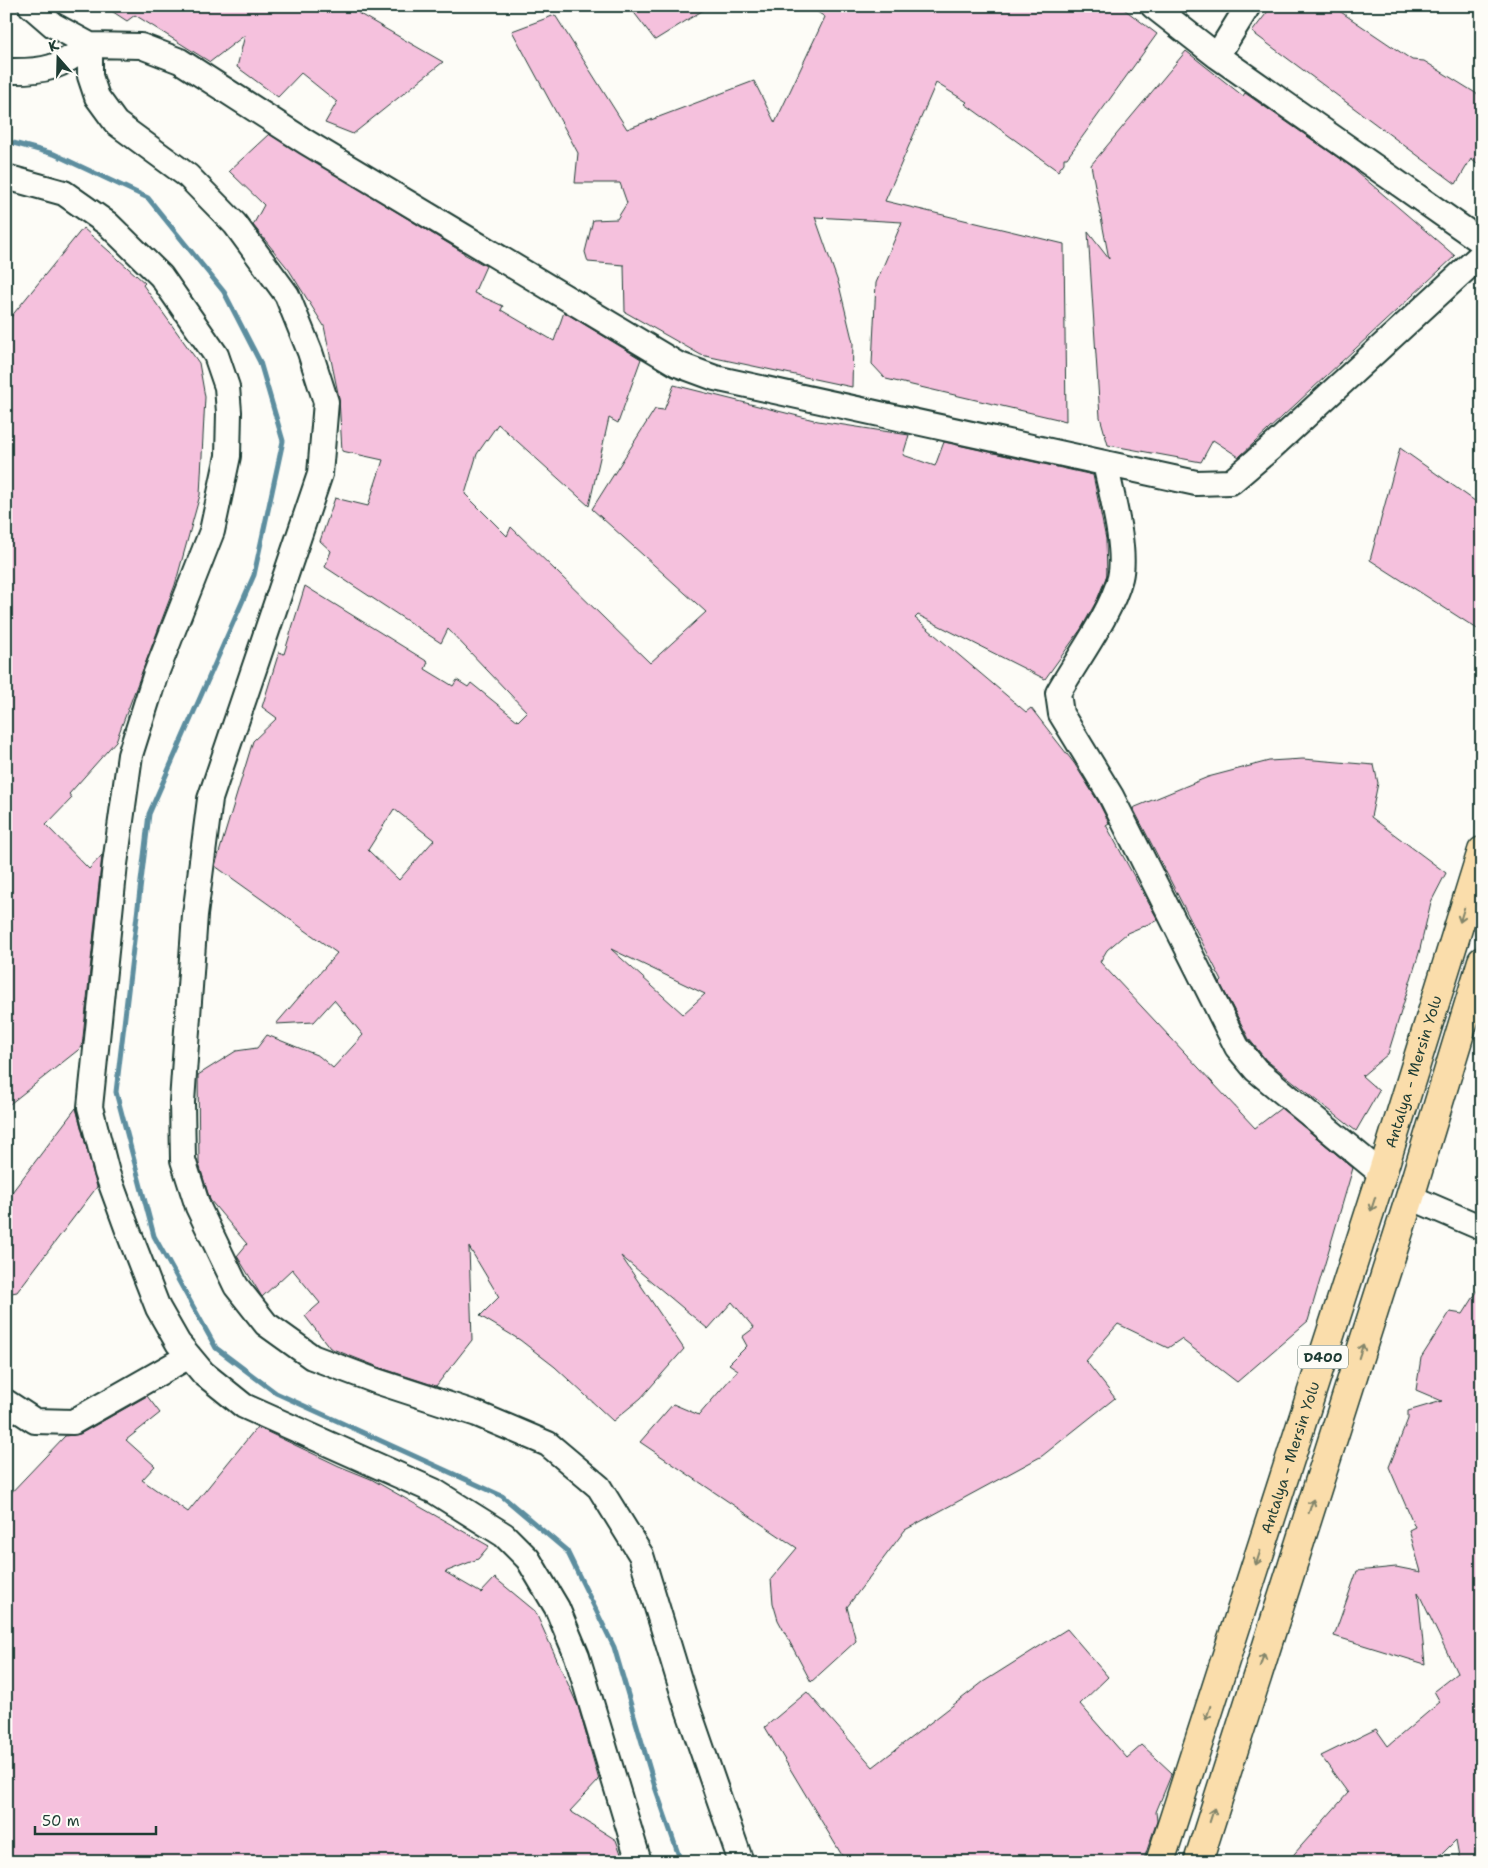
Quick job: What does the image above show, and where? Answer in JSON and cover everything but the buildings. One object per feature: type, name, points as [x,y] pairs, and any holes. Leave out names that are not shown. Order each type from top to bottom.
[{"type":"highway","name":"Antalya - Mersin Yolu","points":[[1160,1862],[1382,1174],[1482,851]]},
{"type":"highway","name":"D400","points":[[1198,1862],[1410,1197],[1482,961]]},
{"type":"street","points":[[31,6],[53,25],[90,45],[141,46],[180,61],[306,142],[676,364],[725,380],[1196,483],[1231,482],[1271,448],[1482,254]]},
{"type":"street","points":[[1153,6],[1217,56],[1482,242]]},
{"type":"street","points":[[1217,56],[1248,6]]},
{"type":"street","points":[[6,71],[28,72],[59,66],[90,45]]},
{"type":"street","points":[[90,45],[90,76],[97,98],[116,123],[188,176],[229,217],[287,295],[310,352],[326,402],[320,474],[210,798],[195,915],[182,1102],[183,1160],[198,1207],[236,1286],[266,1324],[312,1357],[376,1381],[477,1414],[548,1444],[599,1487],[641,1555],[688,1709],[741,1862]]},
{"type":"street","points":[[6,177],[64,193],[108,224],[161,276],[216,355],[226,387],[229,412],[228,456],[212,531],[155,676],[130,755],[115,864],[90,1107],[107,1172],[158,1308],[189,1356],[203,1373],[244,1406],[434,1492],[504,1535],[528,1559],[557,1608],[578,1656],[639,1862]]},
{"type":"street","points":[[1105,463],[1121,547],[1120,576],[1109,606],[1058,693],[1061,714],[1111,796],[1237,1047],[1256,1070],[1382,1174]]},
{"type":"street","points":[[1410,1197],[1482,1228]]},
{"type":"street","points":[[6,1402],[35,1421],[73,1422],[189,1356]]},
{"type":"waterway","points":[[6,141],[54,154],[148,198],[224,292],[260,362],[283,441],[254,575],[149,814],[116,1092],[154,1236],[216,1348],[276,1393],[502,1496],[567,1551],[614,1647],[655,1787],[681,1862]]}]
